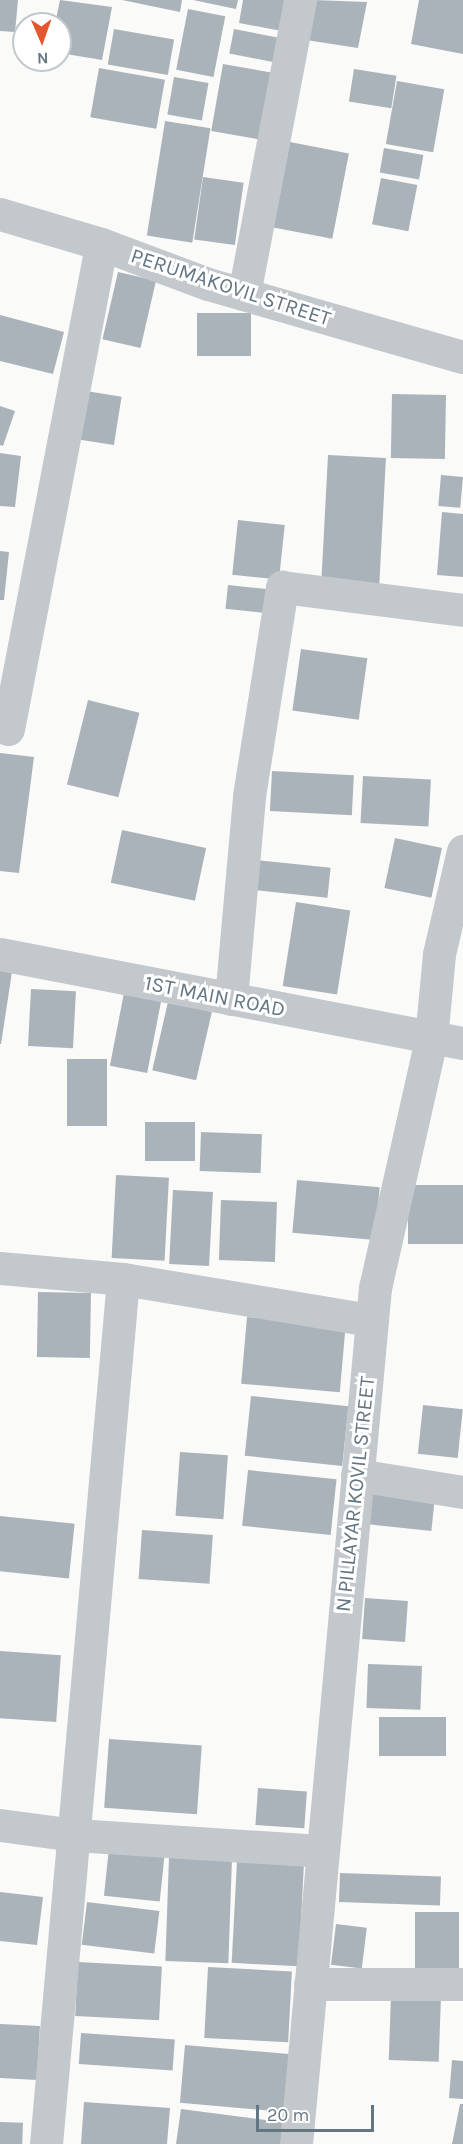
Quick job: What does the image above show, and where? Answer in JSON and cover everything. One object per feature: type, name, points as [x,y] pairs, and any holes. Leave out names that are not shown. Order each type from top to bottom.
[{"type":"street","points":[[244,294],[300,0]]},
{"type":"street","name":"PERUMAKOVIL STREET","points":[[0,214],[101,244],[244,294],[463,357]]},
{"type":"street","points":[[8,729],[101,244]]},
{"type":"street","points":[[231,999],[249,796],[282,587],[463,610]]},
{"type":"street","name":"N PILLAYAR KOVIL STREET","points":[[296,2144],[320,1851],[375,1288],[431,1039],[439,954],[462,856]]},
{"type":"street","name":"1ST MAIN ROAD","points":[[0,954],[431,1039],[463,1043]]},
{"type":"street","points":[[0,1268],[123,1279],[372,1320]]},
{"type":"street","points":[[46,2144],[123,1279]]},
{"type":"street","points":[[357,1475],[463,1492]]},
{"type":"street","points":[[0,1826],[75,1835],[320,1851]]},
{"type":"street","points":[[310,1984],[463,1984]]},
{"type":"building","points":[[0,0],[18,0],[17,12],[12,12],[12,32],[0,31]]},
{"type":"building","points":[[60,0],[112,7],[102,60],[72,55],[72,12],[58,12]]},
{"type":"building","points":[[122,0],[182,0],[180,12]]},
{"type":"building","points":[[193,0],[238,0],[236,9]]},
{"type":"building","points":[[243,0],[292,0],[287,32],[239,23]]},
{"type":"building","points":[[314,0],[367,2],[358,48],[306,40]]},
{"type":"building","points":[[419,0],[463,0],[463,54],[411,44]]},
{"type":"building","points":[[188,9],[225,16],[213,77],[176,70]]},
{"type":"building","points":[[114,29],[174,40],[168,75],[108,64]]},
{"type":"building","points":[[234,29],[280,38],[275,63],[229,54]]},
{"type":"building","points":[[223,64],[281,74],[269,141],[211,131]]},
{"type":"building","points":[[99,68],[165,80],[156,129],[90,117]]},
{"type":"building","points":[[354,69],[396,76],[391,108],[349,102]]},
{"type":"building","points":[[174,77],[208,83],[202,121],[167,114]]},
{"type":"building","points":[[397,81],[444,89],[433,152],[386,144]]},
{"type":"building","points":[[165,121],[210,128],[192,243],[147,236]]},
{"type":"building","points":[[290,142],[349,153],[332,239],[273,227]]},
{"type":"building","points":[[384,148],[423,155],[419,180],[380,173]]},
{"type":"building","points":[[203,177],[244,183],[235,245],[194,239]]},
{"type":"building","points":[[381,178],[417,185],[408,231],[372,224]]},
{"type":"building","points":[[118,272],[156,281],[140,348],[102,339]]},
{"type":"building","points":[[197,313],[251,313],[251,356],[197,356]]},
{"type":"building","points":[[0,315],[64,332],[53,374],[0,361]]},
{"type":"building","points":[[86,391],[122,397],[114,445],[78,439]]},
{"type":"building","points":[[392,394],[446,395],[445,459],[391,458]]},
{"type":"building","points":[[0,406],[15,411],[3,446],[0,445]]},
{"type":"building","points":[[0,453],[21,456],[15,507],[0,506]]},
{"type":"building","points":[[328,455],[386,458],[379,584],[321,581]]},
{"type":"building","points":[[441,475],[463,477],[460,508],[438,506]]},
{"type":"building","points":[[442,512],[463,514],[463,577],[437,575]]},
{"type":"building","points":[[238,520],[285,525],[279,580],[232,575]]},
{"type":"building","points":[[0,551],[9,552],[4,600],[0,600]]},
{"type":"building","points":[[228,585],[272,590],[269,613],[225,609]]},
{"type":"building","points":[[301,649],[367,658],[359,720],[292,710]]},
{"type":"building","points":[[88,700],[139,713],[118,797],[67,784]]},
{"type":"building","points":[[0,753],[34,757],[19,873],[0,871]]},
{"type":"building","points":[[272,771],[354,775],[352,815],[270,811]]},
{"type":"building","points":[[363,776],[431,780],[428,826],[361,823]]},
{"type":"building","points":[[122,830],[206,848],[195,901],[111,883]]},
{"type":"building","points":[[395,838],[442,848],[431,898],[384,888]]},
{"type":"building","points":[[256,860],[331,868],[327,898],[253,890]]},
{"type":"building","points":[[296,902],[350,911],[337,995],[283,986]]},
{"type":"building","points":[[0,957],[14,959],[1,1044],[0,1044]]},
{"type":"building","points":[[31,989],[76,991],[73,1048],[28,1046]]},
{"type":"building","points":[[124,993],[161,1000],[147,1073],[110,1066]]},
{"type":"building","points":[[168,1002],[212,1012],[196,1080],[152,1070]]},
{"type":"building","points":[[67,1059],[107,1059],[107,1126],[67,1126]]},
{"type":"building","points":[[145,1122],[195,1122],[195,1161],[145,1161]]},
{"type":"building","points":[[201,1132],[262,1134],[261,1173],[200,1171]]},
{"type":"building","points":[[116,1175],[169,1178],[165,1261],[112,1258]]},
{"type":"building","points":[[297,1180],[380,1187],[375,1240],[292,1233]]},
{"type":"building","points":[[408,1185],[463,1185],[463,1244],[408,1244]]},
{"type":"building","points":[[173,1190],[213,1192],[209,1266],[169,1264]]},
{"type":"building","points":[[221,1200],[277,1202],[275,1262],[219,1260]]},
{"type":"building","points":[[38,1292],[91,1293],[90,1358],[37,1357]]},
{"type":"building","points":[[247,1317],[346,1326],[340,1392],[241,1384]]},
{"type":"building","points":[[251,1396],[348,1406],[342,1466],[245,1456]]},
{"type":"building","points":[[423,1405],[463,1409],[458,1458],[418,1454]]},
{"type":"building","points":[[180,1452],[228,1455],[223,1519],[176,1516]]},
{"type":"building","points":[[248,1470],[337,1479],[331,1535],[242,1526]]},
{"type":"building","points":[[367,1493],[435,1500],[431,1531],[364,1524]]},
{"type":"building","points":[[0,1516],[75,1524],[69,1579],[0,1571]]},
{"type":"building","points":[[142,1530],[213,1535],[209,1584],[139,1579]]},
{"type":"building","points":[[365,1598],[408,1601],[405,1642],[362,1639]]},
{"type":"building","points":[[0,1651],[61,1655],[56,1722],[0,1718]]},
{"type":"building","points":[[368,1664],[422,1666],[420,1710],[366,1708]]},
{"type":"building","points":[[379,1717],[446,1717],[446,1756],[379,1756]]},
{"type":"building","points":[[109,1739],[202,1745],[197,1814],[104,1808]]},
{"type":"building","points":[[258,1788],[307,1791],[304,1828],[255,1825]]},
{"type":"building","points":[[109,1848],[165,1854],[160,1902],[104,1896]]},
{"type":"building","points":[[169,1857],[232,1859],[228,1963],[165,1961]]},
{"type":"building","points":[[237,1861],[304,1865],[299,1966],[232,1963]]},
{"type":"building","points":[[340,1873],[441,1877],[440,1906],[339,1902]]},
{"type":"building","points":[[0,1892],[43,1897],[37,1945],[0,1941]]},
{"type":"building","points":[[87,1902],[159,1911],[154,1954],[82,1945]]},
{"type":"building","points":[[415,1912],[459,1912],[459,1973],[415,1973]]},
{"type":"building","points":[[336,1924],[367,1928],[362,1968],[331,1965]]},
{"type":"building","points":[[78,1962],[162,1966],[159,2020],[75,2016]]},
{"type":"building","points":[[208,1967],[292,1971],[288,2042],[204,2038]]},
{"type":"building","points":[[391,1995],[441,1997],[439,2062],[389,2060]]},
{"type":"building","points":[[0,2024],[40,2026],[37,2080],[0,2078]]},
{"type":"building","points":[[81,2033],[175,2040],[173,2070],[79,2064]]},
{"type":"building","points":[[185,2045],[292,2054],[287,2112],[180,2103]]},
{"type":"building","points":[[452,2060],[463,2061],[463,2099],[449,2098]]},
{"type":"building","points":[[84,2102],[170,2108],[167,2144],[81,2144]]},
{"type":"building","points":[[460,2104],[463,2104],[463,2144],[452,2144]]},
{"type":"building","points":[[181,2109],[289,2123],[286,2144],[176,2144]]},
{"type":"building","points":[[0,2122],[23,2123],[22,2144],[0,2144]]}]
